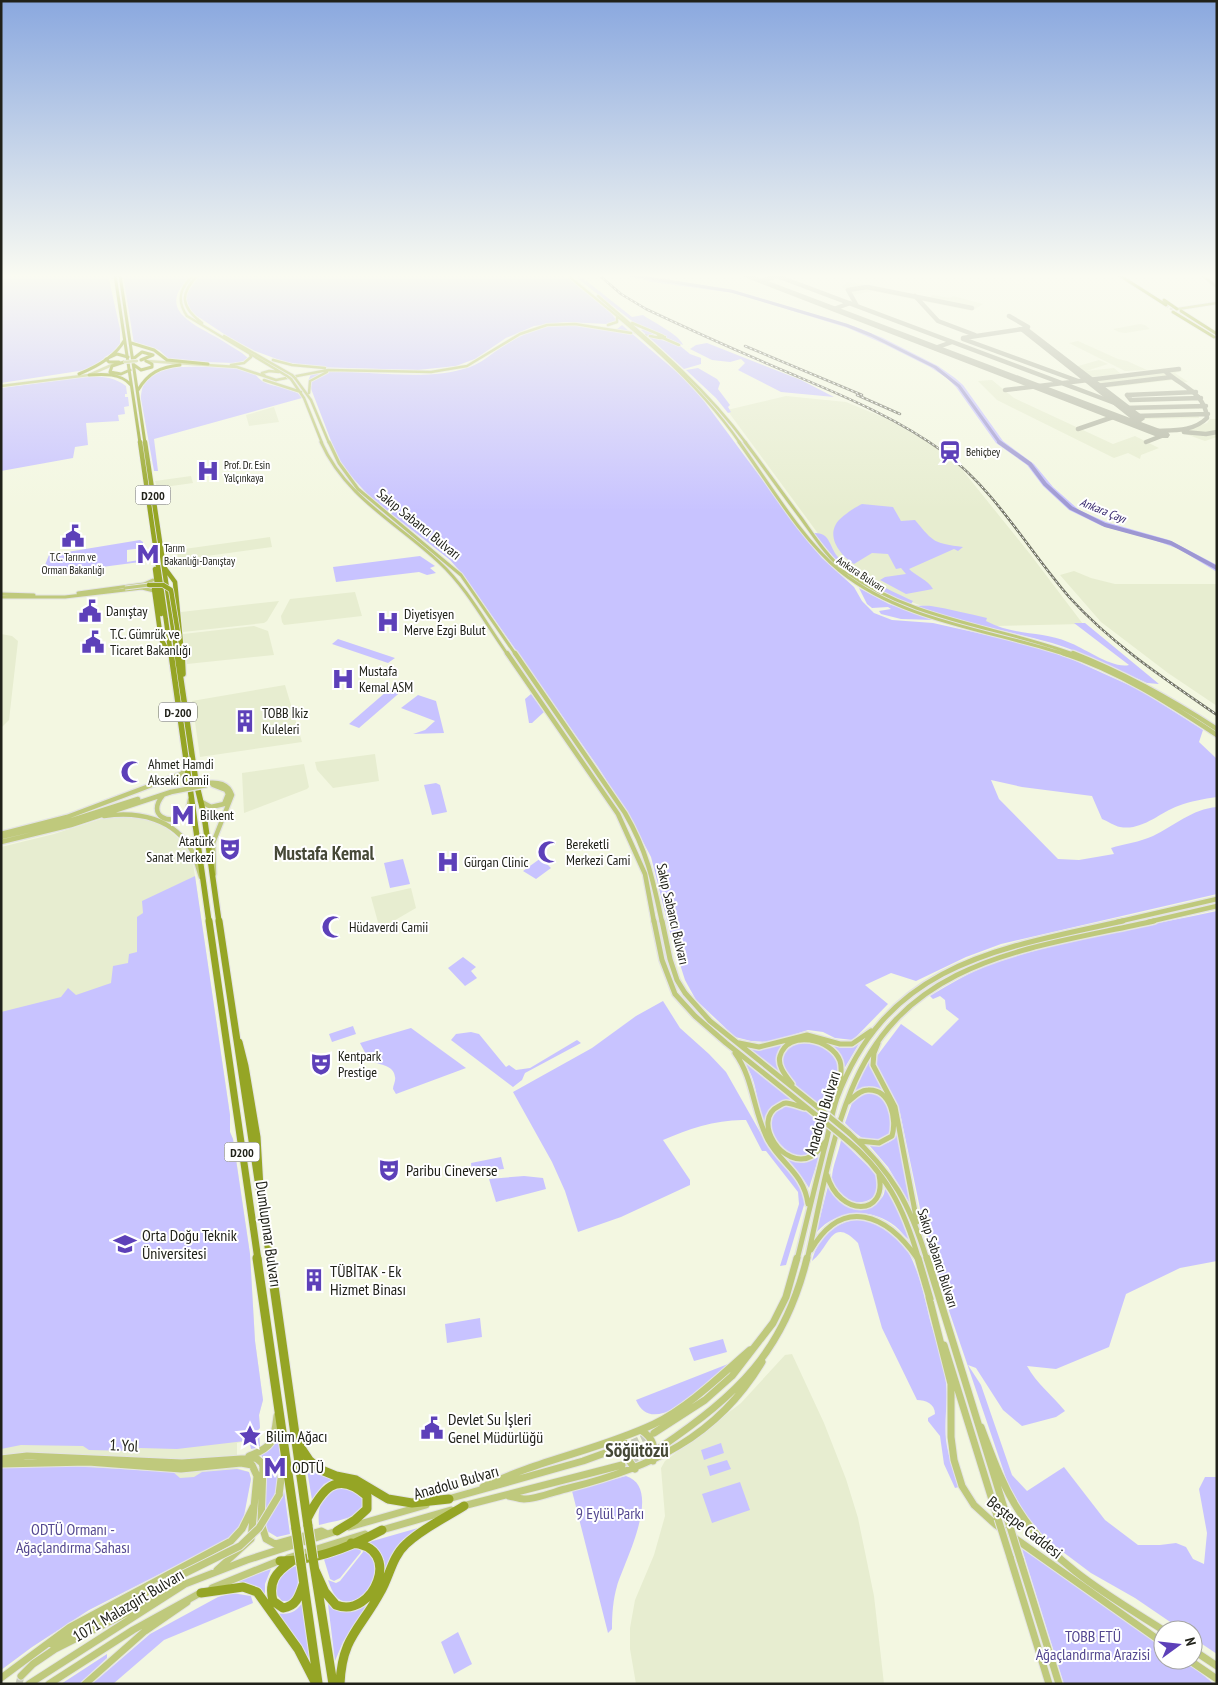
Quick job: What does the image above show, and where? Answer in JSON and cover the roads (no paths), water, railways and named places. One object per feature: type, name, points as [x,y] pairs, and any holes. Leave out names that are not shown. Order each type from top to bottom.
[{"type":"highway","points":[[79,374],[101,366],[106,357],[111,354]]},
{"type":"highway","points":[[117,354],[106,359],[109,362],[119,362]]},
{"type":"highway","points":[[120,354],[128,357]]},
{"type":"highway","points":[[127,354],[132,387]]},
{"type":"highway","name":"Dumlupınar Bulvarı","points":[[135,354],[137,360],[134,365],[164,567],[199,800],[204,815],[259,1198],[272,1266],[313,1559],[333,1684]]},
{"type":"highway","points":[[158,354],[167,360],[208,364]]},
{"type":"highway","points":[[134,365],[141,370],[152,367],[152,364],[146,361]]},
{"type":"highway","points":[[124,362],[112,366],[110,372],[121,374],[130,370]]},
{"type":"highway","points":[[138,390],[149,374],[157,368],[193,366]]},
{"type":"highway","points":[[89,373],[119,377],[128,381],[132,387]]},
{"type":"highway","name":"Dumlupınar Bulvarı","points":[[132,387],[134,424],[151,524],[186,763],[285,1447],[317,1684]]},
{"type":"highway","name":"Dumlupınar Bulvarı","points":[[151,524],[150,537],[165,636],[168,640]]},
{"type":"highway","name":"Dumlupınar Bulvarı","points":[[164,567],[175,582],[184,666],[182,678]]},
{"type":"highway","points":[[147,584],[155,571]]},
{"type":"highway","points":[[147,584],[162,585],[171,590],[182,652]]},
{"type":"highway","points":[[147,584],[154,591],[161,639],[171,661]]},
{"type":"highway","points":[[296,1440],[309,1460],[319,1469],[336,1476],[356,1480],[388,1499],[412,1502],[449,1498]]},
{"type":"highway","points":[[308,1523],[317,1499],[326,1489],[340,1484],[356,1487],[367,1496],[367,1509],[355,1520],[337,1531]]},
{"type":"highway","points":[[340,1684],[342,1654],[350,1636],[380,1594],[398,1554],[406,1544],[464,1506]]},
{"type":"highway","points":[[304,1583],[299,1598],[291,1606],[283,1608],[273,1601],[270,1588],[272,1577],[278,1570],[291,1562],[351,1543],[382,1530]]},
{"type":"highway","points":[[315,1570],[329,1598],[335,1604],[342,1607],[351,1607],[369,1598],[376,1588],[380,1576],[380,1564],[376,1554],[367,1545],[351,1543]]},
{"type":"highway","points":[[280,1561],[291,1562]]},
{"type":"highway","points":[[201,1592],[243,1586],[258,1592],[298,1649],[317,1684]]},
{"type":"main road","points":[[218,365],[246,362],[251,358],[250,354]]},
{"type":"main road","name":"Sakıp Sabancı Bulvarı","points":[[250,354],[291,376]]},
{"type":"main road","name":"Sakıp Sabancı Bulvarı","points":[[257,354],[291,376],[306,394],[334,457],[346,475],[367,498],[439,554],[461,575],[625,813],[650,866],[670,959],[677,980],[694,1005],[732,1040],[859,1141],[893,1180],[918,1230],[960,1372],[1059,1684]]},
{"type":"main road","points":[[263,357],[286,364],[412,372],[443,370],[470,364],[485,354]]},
{"type":"main road","points":[[291,376],[316,371],[337,370],[416,373],[446,371],[471,365],[489,354]]},
{"type":"main road","name":"Ankara Bulvarı","points":[[657,354],[681,374],[719,413],[813,545],[847,578],[875,595],[911,611],[1024,641],[1078,659],[1142,688],[1217,735]]},
{"type":"main road","name":"Ankara Bulvarı","points":[[665,354],[724,413],[819,543],[844,570],[880,592],[915,608],[964,624],[1053,646],[1111,668],[1177,703],[1217,729]]},
{"type":"main road","points":[[137,360],[193,366],[236,367],[264,378],[275,380],[331,368]]},
{"type":"main road","points":[[1,385],[89,373],[137,360],[208,364],[250,369],[268,378],[280,379],[291,376],[309,370],[298,366],[286,369],[291,376],[293,384],[290,386],[272,381],[275,380]]},
{"type":"main road","points":[[1,385],[89,373],[124,362]]},
{"type":"main road","points":[[257,374],[264,380],[306,394],[310,381],[325,372],[337,370]]},
{"type":"main road","points":[[268,378],[263,372],[275,371],[304,381],[314,378],[314,374],[291,376]]},
{"type":"main road","name":"Sakıp Sabancı Bulvarı","points":[[306,394],[329,458],[344,479],[358,496],[432,554],[454,576],[618,814],[645,874],[662,960],[669,983],[684,1006],[726,1043],[843,1137],[873,1165],[887,1182],[900,1204],[921,1265],[929,1297],[1049,1684]]},
{"type":"main road","points":[[27,596],[78,593],[147,584]]},
{"type":"main road","points":[[147,584],[154,591]]},
{"type":"main road","points":[[78,593],[147,584]]},
{"type":"main road","points":[[1,596],[88,595],[147,584]]},
{"type":"main road","points":[[1,839],[34,834],[69,821],[173,777],[185,771],[186,763]]},
{"type":"main road","points":[[173,777],[188,778]]},
{"type":"main road","points":[[199,800],[205,805],[215,807],[220,806],[226,801],[228,794],[226,790],[216,785],[207,784]]},
{"type":"main road","points":[[1,839],[171,791],[207,784],[226,785],[232,795],[213,843],[215,866],[213,885]]},
{"type":"main road","points":[[171,791],[161,797],[156,807],[160,816],[170,821],[181,819],[187,815],[190,796]]},
{"type":"main road","points":[[69,821],[116,814],[142,815],[157,819],[186,842],[193,853],[202,881]]},
{"type":"main road","name":"Anadolu Bulvarı","points":[[654,1433],[705,1400],[732,1376],[773,1323],[786,1297],[837,1099],[857,1054],[876,1027],[923,985],[961,963],[1023,943],[1215,899]]},
{"type":"main road","name":"Anadolu Bulvarı","points":[[661,1446],[723,1402],[766,1354],[782,1328],[796,1297],[844,1107],[859,1070],[882,1034],[910,1005],[953,976],[981,963],[1015,952],[1217,906]]},
{"type":"main road","points":[[732,1040],[752,1046],[768,1046],[806,1035],[846,1044],[857,1042],[876,1027]]},
{"type":"main road","points":[[882,1034],[874,1053],[873,1065],[895,1107],[918,1230]]},
{"type":"main road","points":[[807,1099],[781,1071],[779,1062],[779,1054],[784,1048],[792,1042],[803,1039],[815,1040],[826,1044],[835,1051],[842,1069],[837,1099]]},
{"type":"main road","points":[[726,1043],[743,1063],[750,1077],[757,1116],[769,1142],[802,1179],[808,1196],[808,1211]]},
{"type":"main road","points":[[844,1107],[854,1094],[867,1090],[880,1093],[890,1104],[896,1127],[892,1136],[879,1143],[859,1141]]},
{"type":"main road","points":[[810,1110],[790,1104],[782,1104],[773,1109],[768,1120],[773,1142],[788,1157],[803,1159],[815,1154],[826,1141]]},
{"type":"main road","points":[[827,1174],[833,1190],[840,1199],[853,1205],[867,1204],[878,1198],[882,1190],[881,1180],[873,1165]]},
{"type":"main road","points":[[808,1253],[821,1234],[831,1225],[842,1219],[865,1217],[884,1222],[891,1227],[903,1239],[921,1265]]},
{"type":"main road","name":"Beştepe Caddesi","points":[[929,1297],[951,1384],[951,1437],[954,1460],[962,1486],[974,1505],[996,1525],[1038,1556],[1153,1636]]},
{"type":"main road","points":[[478,1491],[501,1477],[623,1438],[661,1421],[692,1401],[759,1343]]},
{"type":"main road","points":[[507,1495],[524,1499],[634,1469],[653,1461],[700,1430],[724,1411],[754,1378],[766,1354]]},
{"type":"main road","name":"Beştepe Caddesi","points":[[960,1372],[999,1473],[1009,1494],[1030,1527],[1059,1558],[1080,1576],[1153,1623]]},
{"type":"main road","points":[[198,1465],[210,1466],[243,1462],[264,1450],[271,1444],[276,1431],[276,1419],[279,1412]]},
{"type":"main road","points":[[641,1430],[652,1437],[655,1454],[653,1461]]},
{"type":"main road","points":[[623,1438],[626,1456],[634,1469]]},
{"type":"main road","points":[[41,1649],[149,1591],[232,1551],[247,1541],[260,1528],[278,1495],[285,1447]]},
{"type":"main road","name":"Anadolu Bulvarı","points":[[303,1542],[449,1498],[594,1458],[616,1449]]},
{"type":"main road","name":"1. Yol","points":[[1,1459],[26,1456],[104,1460],[180,1469],[198,1465],[243,1462]]},
{"type":"main road","name":"1. Yol","points":[[1,1464],[104,1460]]},
{"type":"main road","points":[[243,1462],[252,1465],[256,1471],[258,1505],[263,1535],[275,1544]]},
{"type":"main road","name":"Anadolu Bulvarı","points":[[307,1552],[464,1506],[622,1465]]},
{"type":"main road","points":[[210,1574],[234,1557],[252,1538],[258,1505]]},
{"type":"main road","points":[[1,1678],[70,1627],[231,1541],[242,1529],[258,1505]]},
{"type":"main road","points":[[268,1553],[275,1544],[321,1531],[327,1534]]},
{"type":"main road","name":"1071 Malazgirt Bulvarı","points":[[29,1684],[185,1584],[303,1542]]},
{"type":"main road","name":"1071 Malazgirt Bulvarı","points":[[49,1684],[133,1630],[201,1592],[307,1552]]},
{"type":"main road","points":[[21,1676],[33,1664],[55,1649],[158,1595],[185,1584]]},
{"type":"main road","points":[[84,1684],[145,1631],[201,1592]]},
{"type":"main road","points":[[1203,1657],[1217,1666]]},
{"type":"main road","points":[[1203,1670],[1217,1679]]},
{"type":"waterway","name":"Ankara Çayı","points":[[908,354],[935,367],[959,386],[1000,442]]},
{"type":"waterway","name":"Ankara Çayı","points":[[1000,442],[1030,464],[1045,484],[1071,508],[1105,525],[1171,543],[1217,568]]},
{"type":"tunnel","points":[[623,1447],[650,1435]]},
{"type":"tunnel","points":[[622,1465],[661,1447]]},
{"type":"tunnel","points":[[19,1684],[21,1676]]},
{"type":"railway","points":[[745,354],[891,419],[945,453],[963,468],[996,503],[1055,580],[1087,615],[1140,661],[1217,715]]},
{"type":"railway","points":[[763,354],[862,395]]},
{"type":"railway","points":[[857,395],[900,414]]},
{"type":"place","name":"Behiçbey","points":[[950,452]]},
{"type":"place","name":"Prof. Dr. Esin Yalçınkaya","points":[[208,471]]},
{"type":"place","name":"T.C. Tarım ve Orman Bakanlığı","points":[[73,536]]},
{"type":"place","name":"Tarım Bakanlığı-Danıştay","points":[[148,554]]},
{"type":"place","name":"Danıştay","points":[[90,611]]},
{"type":"place","name":"Diyetisyen Merve Ezgi Bulut","points":[[388,622]]},
{"type":"place","name":"T.C. Gümrük ve Ticaret Bakanlığı","points":[[93,642]]},
{"type":"place","name":"Mustafa Kemal ASM","points":[[343,679]]},
{"type":"place","name":"TOBB İkiz Kuleleri","points":[[245,721]]},
{"type":"place","name":"Ahmet Hamdi Akseki Camii","points":[[132,772]]},
{"type":"place","name":"Bilkent","points":[[183,815]]},
{"type":"place","name":"Atatürk Sanat Merkezi","points":[[230,849]]},
{"type":"place","name":"Bereketli Merkezi Cami","points":[[549,852]]},
{"type":"place","name":"Gürgan Clinic","points":[[448,862]]},
{"type":"place","name":"Hüdaverdi Camii","points":[[333,927]]},
{"type":"place","name":"Kentpark Prestige","points":[[321,1064]]},
{"type":"place","name":"Paribu Cineverse","points":[[389,1170]]},
{"type":"place","name":"Orta Doğu Teknik Üniversitesi","points":[[125,1244]]},
{"type":"place","name":"TÜBİTAK - Ek Hizmet Binası","points":[[314,1280]]},
{"type":"place","name":"Devlet Su İşleri Genel Müdürlüğü","points":[[432,1428]]},
{"type":"place","name":"Bilim Ağacı","points":[[250,1436]]},
{"type":"place","name":"ODTÜ","points":[[275,1467]]},
{"type":"district","name":"Mustafa Kemal","points":[[324,853]]},
{"type":"district","name":"Söğütözü","points":[[637,1450]]},
{"type":"park label","name":"9 Eylül Parkı","points":[[610,1513]]},
{"type":"park label","name":"ODTÜ Ormanı - Ağaçlandırma Sahası","points":[[73,1538]]},
{"type":"park label","name":"TOBB ETÜ Ağaçlandırma Arazisi","points":[[1093,1645]]}]
